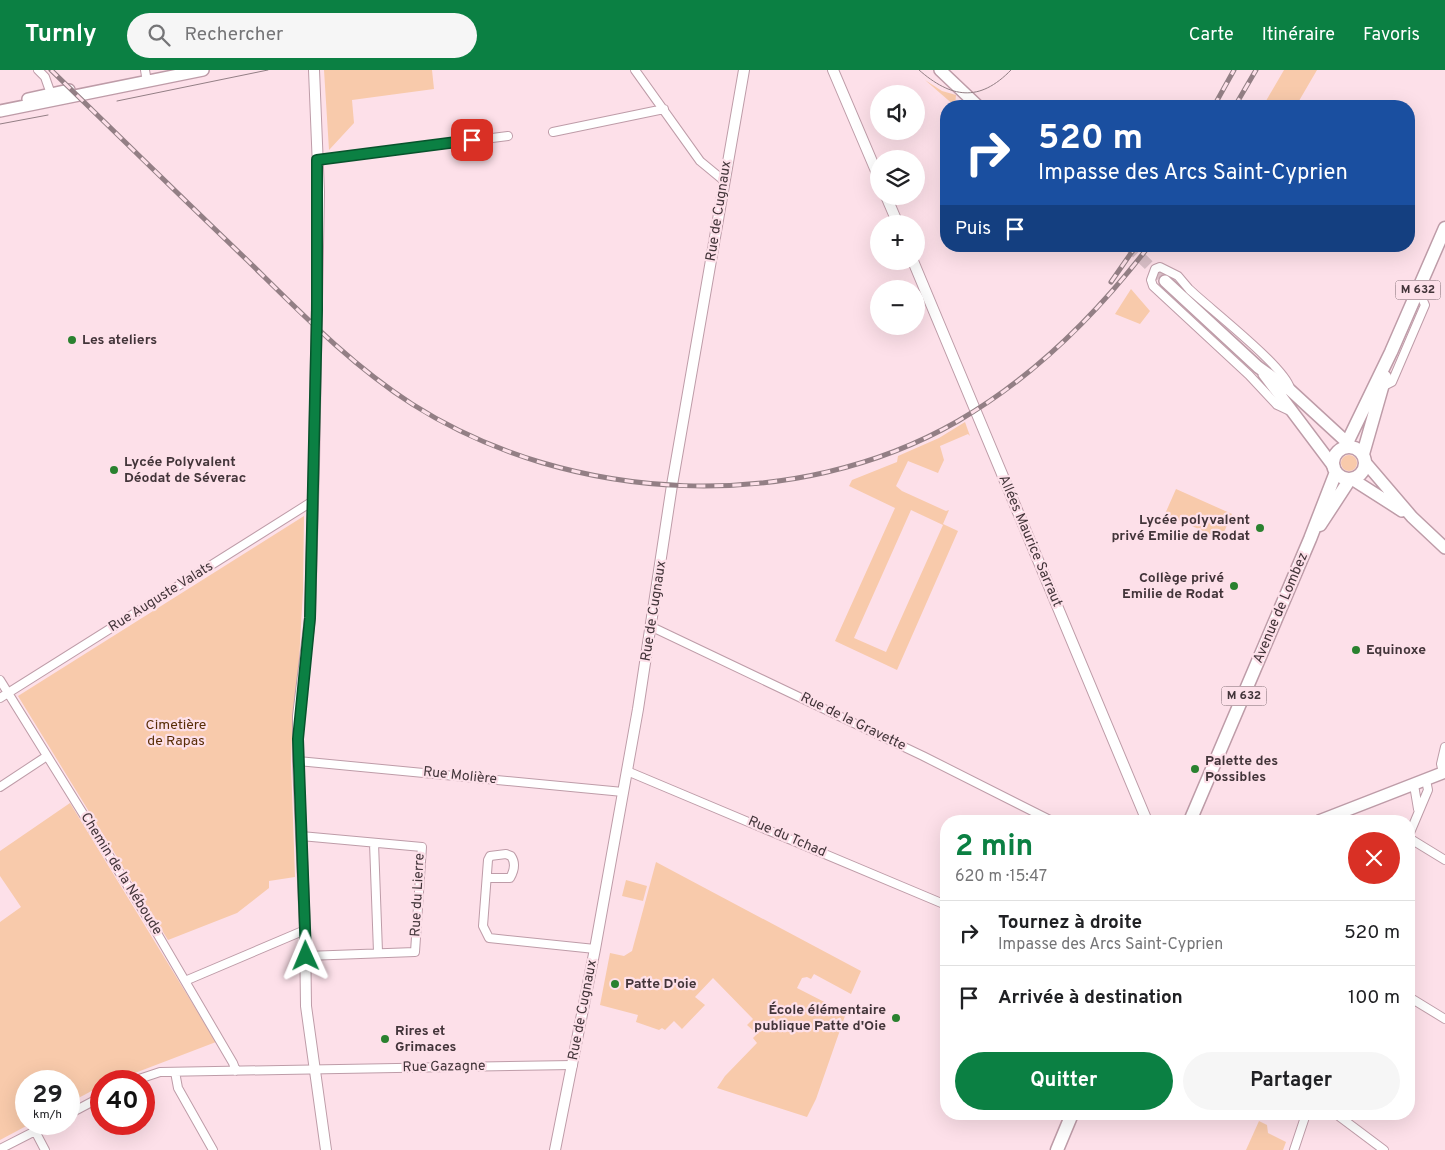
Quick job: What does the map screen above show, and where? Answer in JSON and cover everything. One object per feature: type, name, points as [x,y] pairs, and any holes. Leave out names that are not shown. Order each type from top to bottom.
[{"type":"main road","points":[[0,110],[117,87],[146,76],[203,70]]},
{"type":"main road","points":[[940,70],[972,100]]},
{"type":"main road","points":[[0,110],[14,102],[51,94],[95,86],[117,87]]},
{"type":"main road","name":"M 632","points":[[1354,450],[1391,352],[1445,228]]},
{"type":"main road","points":[[1165,281],[1258,367],[1290,390],[1354,450],[1412,517],[1445,548]]},
{"type":"main road","name":"M 632","points":[[1354,450],[1382,387],[1391,352]]},
{"type":"main road","points":[[1258,367],[1342,477],[1351,479],[1412,517]]},
{"type":"main road","points":[[1335,470],[1335,455],[1354,450]]},
{"type":"main road","points":[[1351,479],[1362,473],[1354,450]]},
{"type":"main road","name":"Avenue de Lombez","points":[[1194,815],[1310,539],[1335,470]]},
{"type":"main road","name":"Avenue de Lombez","points":[[1310,539],[1351,479]]},
{"type":"main road","points":[[1335,815],[1444,772]]},
{"type":"main road","points":[[1057,1150],[1070,1120]]},
{"type":"street","points":[[38,70],[45,76],[51,94]]},
{"type":"street","points":[[314,70],[317,160],[313,502],[310,618],[298,716],[298,761],[306,956],[306,1006],[326,1150]]},
{"type":"street","points":[[635,70],[700,162],[723,180]]},
{"type":"street","name":"Rue de Cugnaux","points":[[555,1150],[595,950],[627,771],[652,627],[672,485],[723,180],[744,70]]},
{"type":"street","points":[[834,70],[870,156]]},
{"type":"street","points":[[553,132],[664,109]]},
{"type":"street","points":[[317,160],[508,136]]},
{"type":"street","points":[[1290,390],[1288,382],[1270,363],[1189,289],[1178,276],[1160,267],[1155,269],[1151,280],[1153,286],[1248,375],[1277,405],[1292,413]]},
{"type":"street","name":"Allées Maurice Sarraut","points":[[917,270],[1144,815]]},
{"type":"street","points":[[1382,387],[1392,382],[1425,305],[1418,289]]},
{"type":"street","name":"Rue Auguste Valats","points":[[0,698],[313,502]]},
{"type":"street","name":"Rue de la Gravette","points":[[652,627],[910,750],[1040,815]]},
{"type":"street","name":"Chemin de la Néboude","points":[[0,680],[185,981],[233,1063],[236,1072]]},
{"type":"street","points":[[1444,772],[1440,764],[1445,747]]},
{"type":"street","points":[[0,787],[47,756]]},
{"type":"street","name":"Rue Molière","points":[[298,761],[623,792]]},
{"type":"street","name":"Rue du Tchad","points":[[627,771],[940,902]]},
{"type":"street","points":[[1415,820],[1428,790],[1426,780]]},
{"type":"street","points":[[1414,785],[1419,804],[1418,812]]},
{"type":"street","name":"Rue du Lierre","points":[[301,836],[422,847],[415,952],[306,956]]},
{"type":"street","points":[[1415,840],[1445,860]]},
{"type":"street","points":[[374,843],[378,952]]},
{"type":"street","points":[[487,878],[483,926],[489,938],[595,950]]},
{"type":"street","points":[[185,981],[305,930]]},
{"type":"street","points":[[1415,1001],[1445,1019]]},
{"type":"street","name":"Rue Gazagne","points":[[155,1074],[175,1072],[573,1065]]},
{"type":"street","points":[[175,1072],[178,1088],[213,1150]]},
{"type":"street","points":[[1294,1150],[1304,1120]]},
{"type":"street","points":[[1344,1120],[1384,1150]]},
{"type":"street","points":[[0,1149],[27,1135]]},
{"type":"street","points":[[37,1135],[45,1150]]},
{"type":"green space","points":[[324,70],[432,70],[434,89],[352,100],[354,123],[329,150]]},
{"type":"green space","points":[[1284,70],[1317,70],[1300,100],[1266,100]]},
{"type":"green space","points":[[925,80],[942,91],[956,95],[956,100],[948,100]]},
{"type":"green space","points":[[1131,289],[1150,311],[1140,324],[1115,314]]},
{"type":"green space","points":[[965,422],[970,436],[968,434],[940,446],[944,460],[938,473],[908,461],[896,486],[902,491],[946,511],[949,510],[943,524],[958,531],[897,670],[835,641],[895,508],[849,486],[852,480],[897,462],[898,456],[939,438]],"holes":[[[911,510],[943,525],[886,652],[854,638]]]},
{"type":"green space","points":[[1349,455],[1355,457],[1357,463],[1355,469],[1349,471],[1343,469],[1341,463],[1343,457]]},
{"type":"green space","points":[[1176,489],[1232,514],[1221,539],[1165,514]]},
{"type":"green space","name":"Cimetière de Rapas","points":[[304,516],[303,591],[298,678],[293,708],[291,763],[295,877],[269,881],[269,888],[237,913],[168,940],[18,696]]},
{"type":"green space","points":[[70,803],[216,1042],[143,1070],[90,1070],[90,1092],[80,1097],[80,1070],[15,1070],[15,1132],[0,1140],[0,922],[21,907],[0,876],[0,851]]},
{"type":"green space","points":[[656,862],[861,971],[851,994],[814,974],[811,979],[807,977],[802,978],[797,988],[846,1013],[816,1099],[807,1117],[717,1088],[725,1076],[757,1043],[753,1038],[757,1034],[747,1025],[753,1019],[713,978],[695,997],[705,1005],[682,1029],[674,1021],[665,1030],[662,1028],[659,1030],[636,1022],[638,1015],[600,1005],[610,953],[624,956],[632,951]]},
{"type":"green space","points":[[626,880],[647,886],[643,901],[622,896]]},
{"type":"green space","points":[[1259,1121],[1267,1125],[1268,1133],[1286,1142],[1283,1150],[1246,1150]]},
{"type":"tunnel","points":[[1135,252],[1165,281]]},
{"type":"tram line","points":[[117,101],[268,70]]},
{"type":"tram line","points":[[919,70],[942,86],[965,93],[988,88],[1011,70]]},
{"type":"tram line","points":[[0,124],[48,115]]},
{"type":"railway","points":[[51,70],[306,317],[367,372],[412,404],[474,438],[541,462],[612,479],[684,486],[756,484],[826,472],[894,451],[958,421],[1012,385],[1062,343],[1085,320],[1129,272],[1144,252]]},
{"type":"railway","points":[[1217,100],[1234,70]]},
{"type":"railway","points":[[1238,100],[1256,70]]},
{"type":"railway","points":[[1111,282],[1132,252]]},
{"type":"place","name":"Les ateliers","points":[[72,340]]},
{"type":"place","name":"Lycée Polyvalent Déodat de Séverac","points":[[114,470]]},
{"type":"place","name":"Lycée polyvalent privé Emilie de Rodat","points":[[1260,528]]},
{"type":"place","name":"Collège privé Emilie de Rodat","points":[[1234,586]]},
{"type":"place","name":"Equinoxe","points":[[1356,650]]},
{"type":"place","name":"Palette des Possibles","points":[[1195,769]]},
{"type":"place","name":"Patte D'oie","points":[[615,984]]},
{"type":"place","name":"École élémentaire publique Patte d'Oie","points":[[896,1018]]},
{"type":"place","name":"Rires et Grimaces","points":[[385,1039]]},
{"type":"route","points":[[306,956],[298,716],[310,618],[319,192],[317,160],[472,140]]}]
